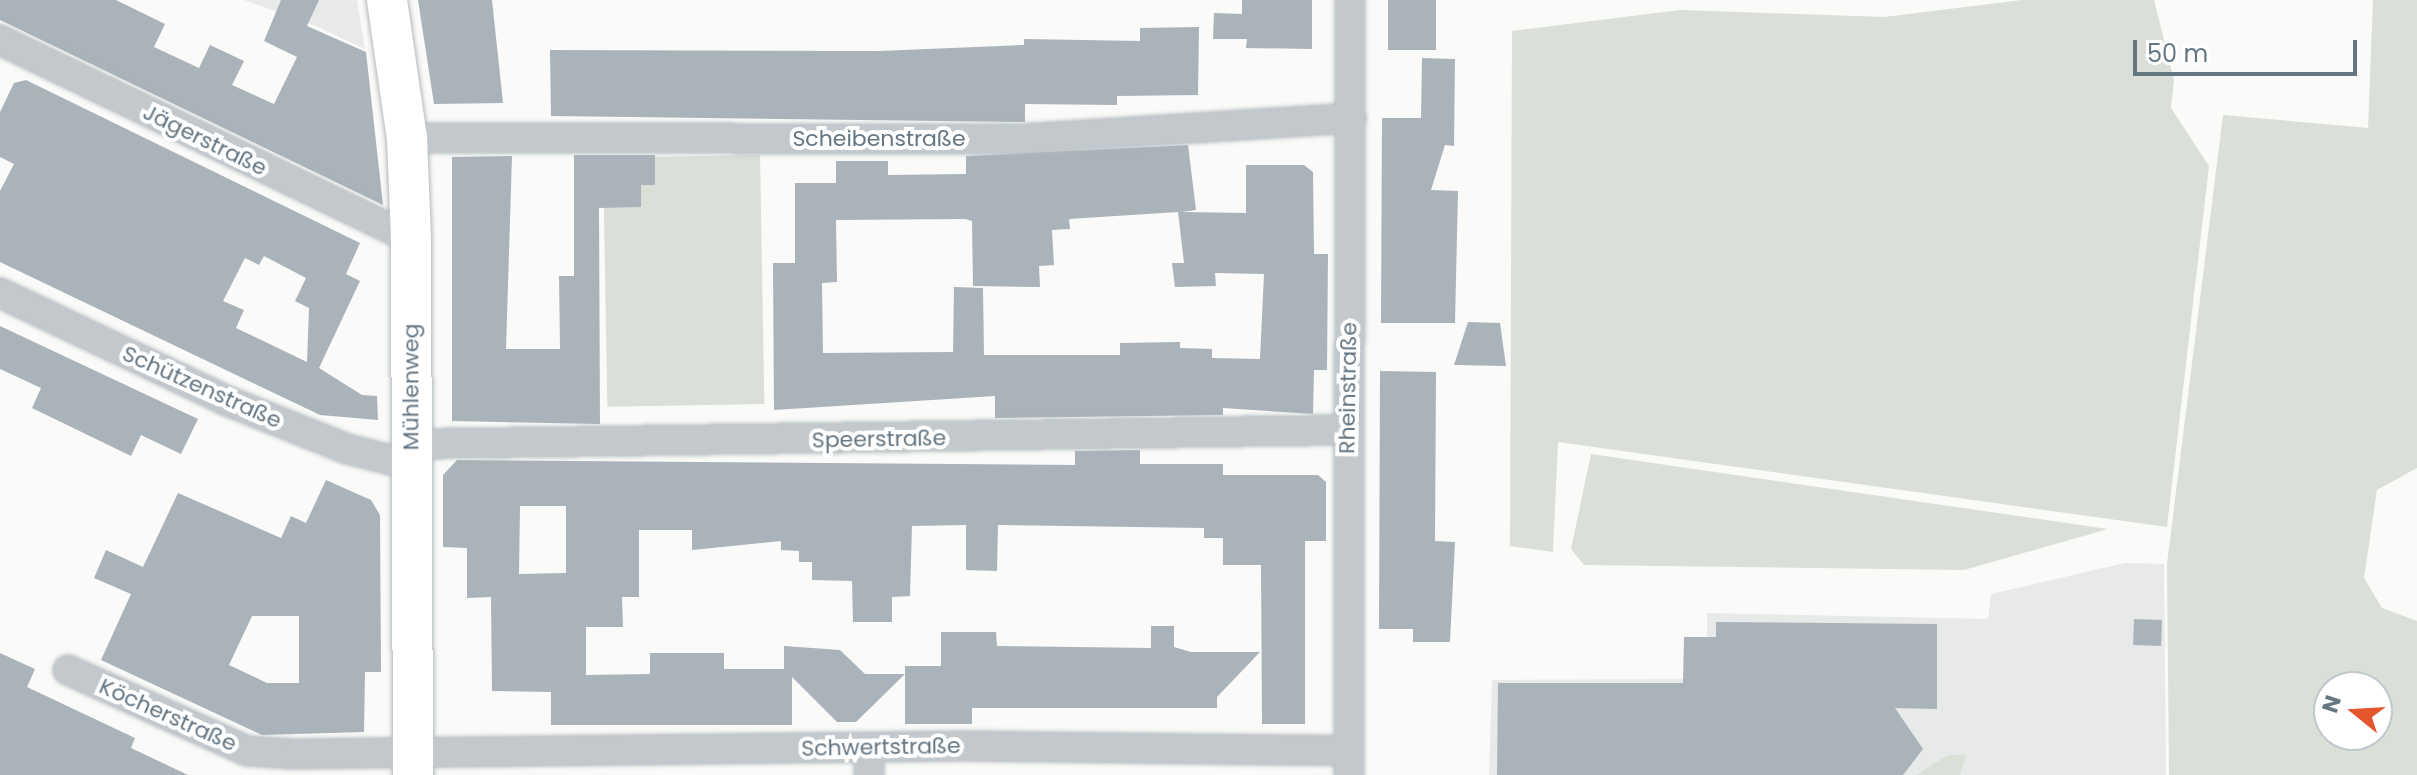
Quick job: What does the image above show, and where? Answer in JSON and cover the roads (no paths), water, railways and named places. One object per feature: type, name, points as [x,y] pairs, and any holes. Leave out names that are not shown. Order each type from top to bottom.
[{"type":"main road","name":"Mühlenweg","points":[[387,0],[407,138],[411,239],[413,765]]},
{"type":"street","name":"Rheinstraße","points":[[1349,763],[1347,430],[1350,0]]},
{"type":"street","name":"Jägerstraße","points":[[3,48],[411,239]]},
{"type":"street","name":"Scheibenstraße","points":[[407,138],[1020,139],[1351,118]]},
{"type":"street","name":"Schützenstraße","points":[[0,293],[225,400],[347,449],[411,454]]},
{"type":"street","name":"Speerstraße","points":[[411,454],[1347,430]]},
{"type":"street","name":"Köcherstraße","points":[[68,670],[247,751],[413,765]]},
{"type":"street","name":"Schwertstraße","points":[[413,765],[869,747],[1349,763]]},
{"type":"street","points":[[869,747],[869,775]]}]
